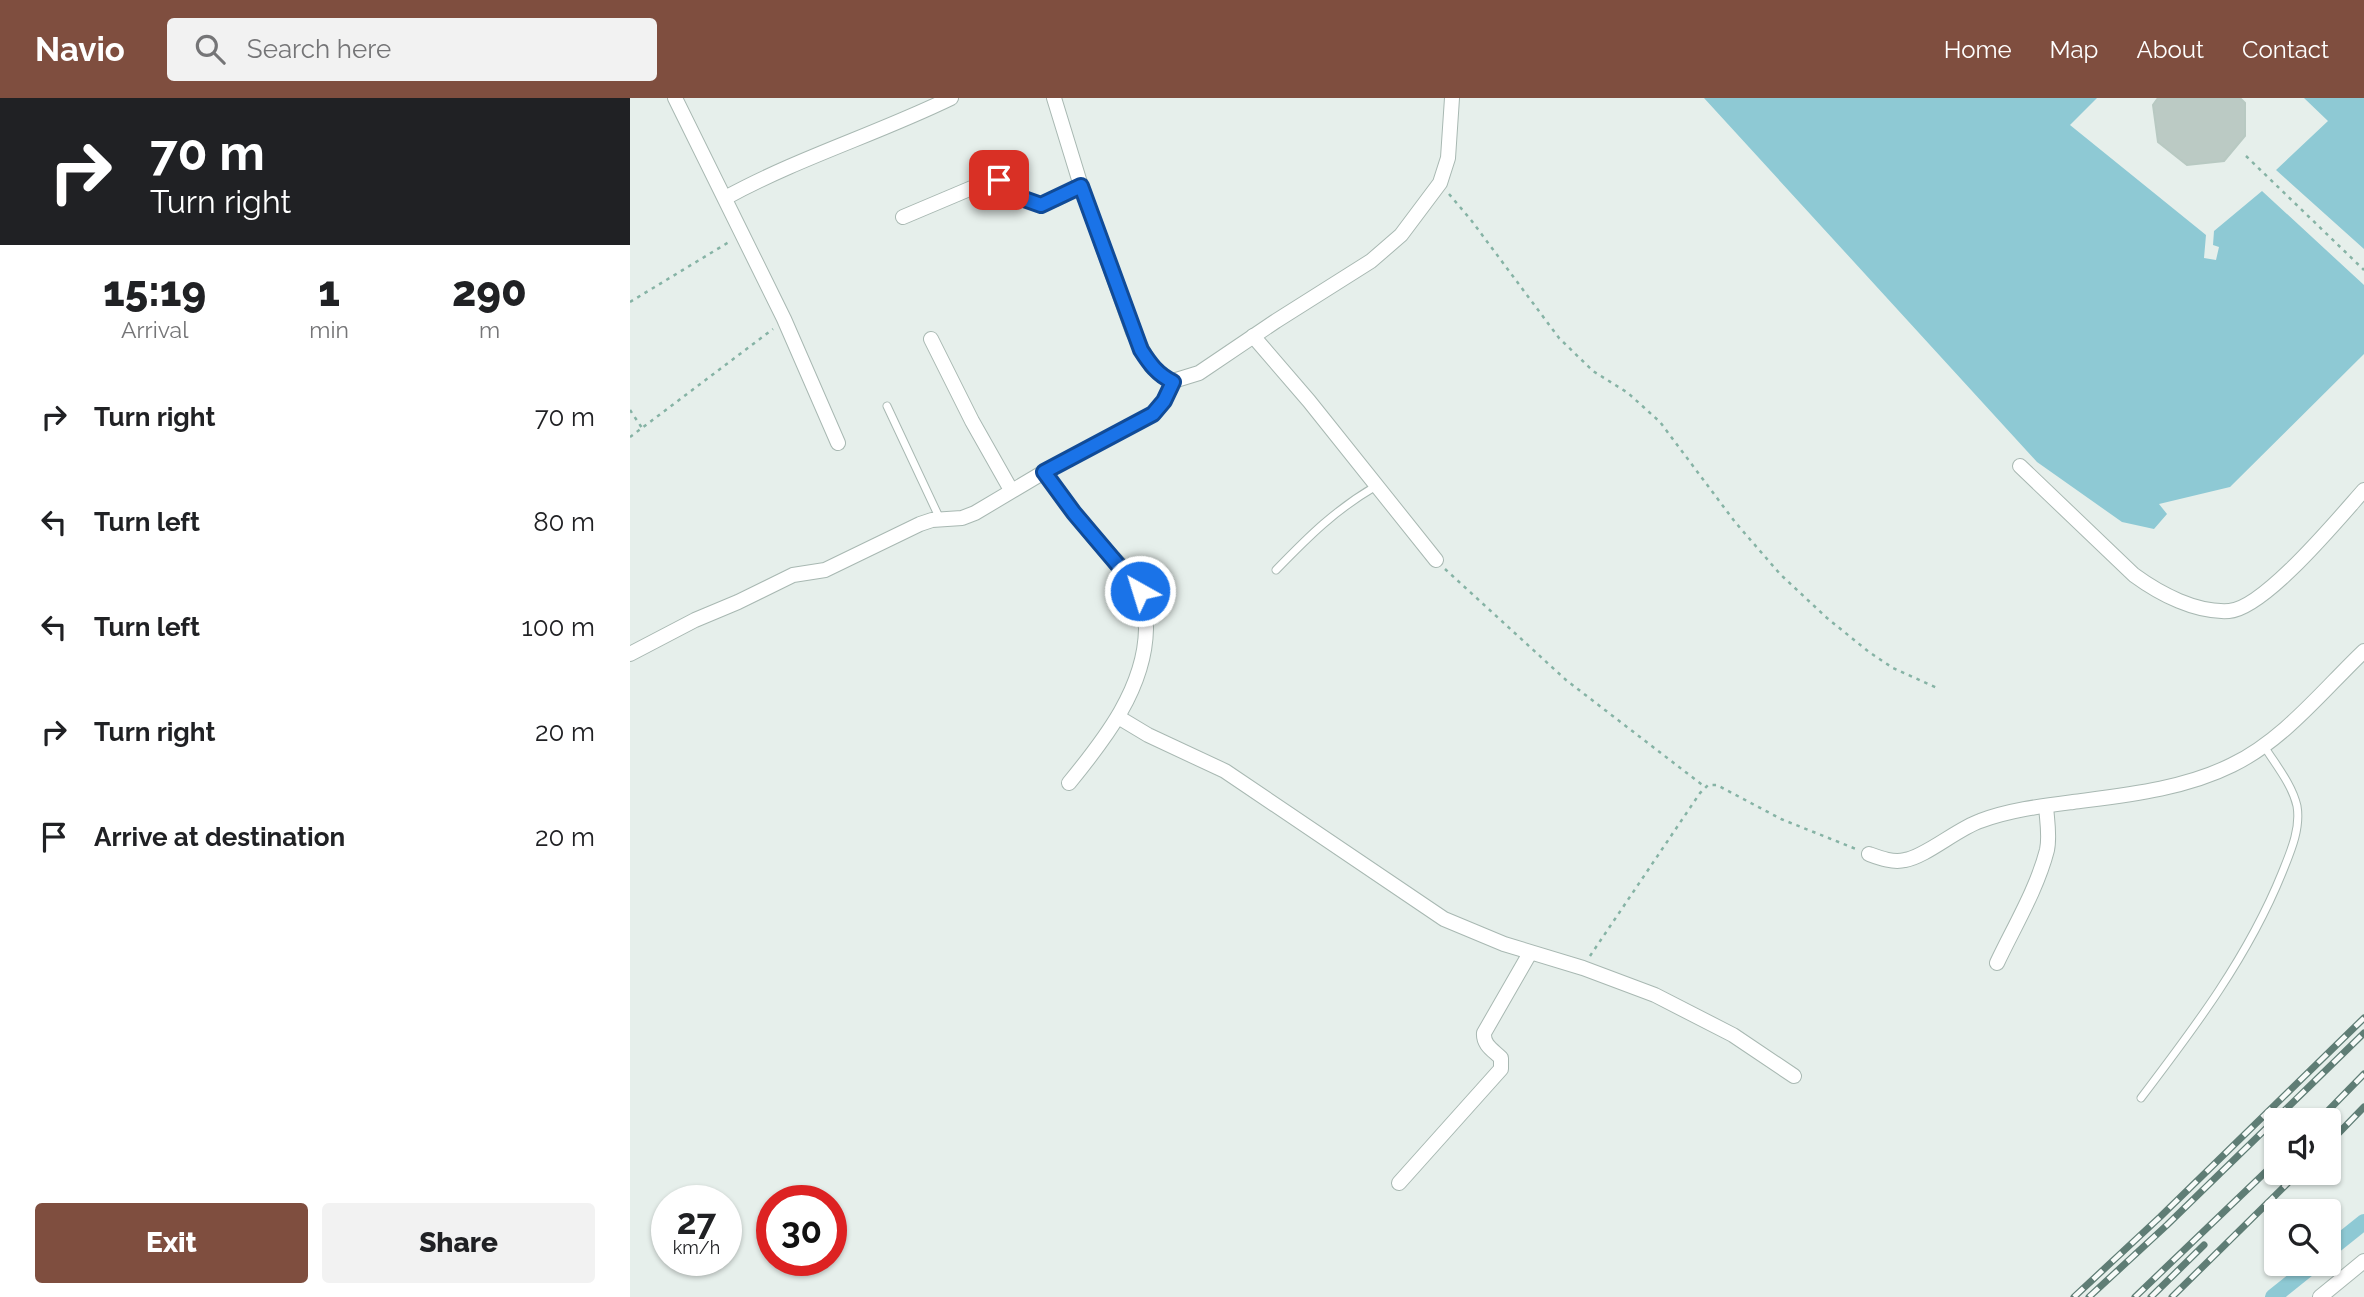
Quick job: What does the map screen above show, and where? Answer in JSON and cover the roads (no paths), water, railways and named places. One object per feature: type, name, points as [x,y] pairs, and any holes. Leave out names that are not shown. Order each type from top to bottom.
[{"type":"street","points":[[675,98],[784,319],[838,443]]},
{"type":"street","points":[[725,198],[784,167],[951,98]]},
{"type":"street","points":[[1054,98],[1081,186],[1141,350],[1151,366],[1173,382]]},
{"type":"street","points":[[630,654],[695,620],[793,575],[825,570],[920,524],[975,513],[1044,472],[1153,414],[1164,401],[1173,382],[1199,373],[1371,261],[1401,235],[1440,183],[1448,158],[1452,98]]},
{"type":"street","points":[[903,217],[993,179],[999,180],[1024,199],[1041,205],[1081,186]]},
{"type":"street","points":[[1253,336],[1309,401],[1436,560]]},
{"type":"street","points":[[931,339],[1011,491]]},
{"type":"street","points":[[2020,466],[2134,575],[2154,590],[2211,610],[2230,611],[2246,607],[2300,560],[2364,490]]},
{"type":"street","points":[[1044,472],[1074,513],[1128,575],[1140,591],[1145,606],[1146,644],[1143,663],[1118,717],[1097,749],[1069,783]]},
{"type":"street","points":[[1869,854],[1891,860],[1907,860],[1979,821],[2046,806],[2138,793],[2210,775],[2235,764],[2263,745],[2294,720],[2364,651]]},
{"type":"street","points":[[1118,717],[1225,771],[1444,919],[1530,953],[1583,968],[1655,995],[1699,1016],[1762,1052],[1794,1076]]},
{"type":"street","points":[[1997,963],[2047,850],[2049,832],[2046,806]]},
{"type":"street","points":[[1399,1183],[1501,1069],[1501,1058],[1486,1045],[1483,1040],[1484,1033],[1530,953]]},
{"type":"street","points":[[2320,1297],[2364,1262]]},
{"type":"lane","points":[[887,406],[940,520]]},
{"type":"lane","points":[[1276,570],[1320,524],[1376,486]]},
{"type":"lane","points":[[2141,1098],[2222,989],[2260,922],[2291,851],[2297,828],[2297,808],[2291,789],[2263,745]]},
{"type":"water","points":[[1704,98],[2097,98],[2070,125],[2206,235],[2204,258],[2216,260],[2219,247],[2213,245],[2214,231],[2262,191],[2364,285],[2364,354],[2230,487],[2159,504],[2167,514],[2154,529],[2122,522],[2037,462]]},
{"type":"water","points":[[2304,98],[2364,98],[2364,249],[2276,170],[2328,121]]},
{"type":"waterway","points":[[2341,1240],[2364,1222]]},
{"type":"waterway","points":[[2273,1297],[2299,1276]]},
{"type":"railway","points":[[2074,1297],[2364,1018]]},
{"type":"railway","points":[[2089,1297],[2364,1033]]},
{"type":"railway","points":[[2331,1108],[2364,1074]]},
{"type":"railway","points":[[2341,1131],[2364,1107]]},
{"type":"railway","points":[[2135,1297],[2264,1173]]},
{"type":"railway","points":[[2172,1297],[2286,1185]]},
{"type":"railway","points":[[2151,1297],[2204,1245]]}]
